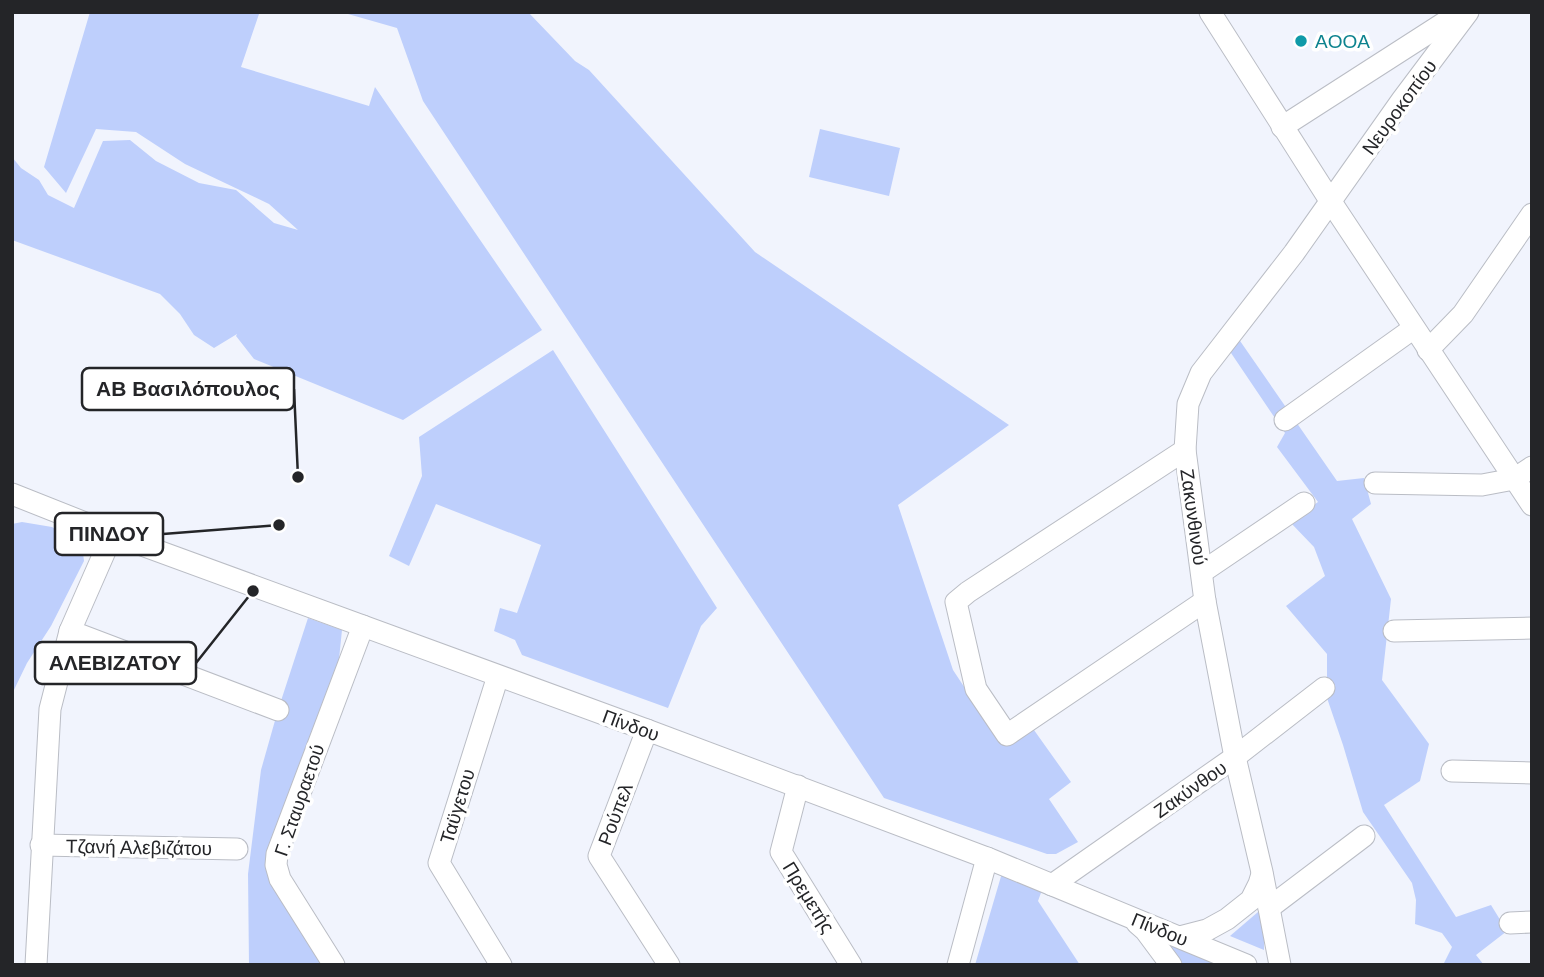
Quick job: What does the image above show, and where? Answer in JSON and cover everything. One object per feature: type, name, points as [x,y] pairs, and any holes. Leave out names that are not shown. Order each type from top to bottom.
[{"type":"street","points":[[1210,12],[1428,350],[1523,473],[1532,505]]},
{"type":"street","points":[[1282,127],[1461,12]]},
{"type":"street","name":"Νευροκοπίου","points":[[1331,202],[1468,12]]},
{"type":"street","name":"Ζακυνθινού","points":[[1280,965],[1205,601],[1185,450],[1188,404],[1201,373],[1331,202]]},
{"type":"street","points":[[1428,350],[1463,314],[1532,214]]},
{"type":"street","points":[[1285,421],[1414,328]]},
{"type":"street","points":[[1185,450],[968,592],[956,603],[976,689],[1007,735],[1205,601]]},
{"type":"street","points":[[1375,483],[1482,485],[1523,473]]},
{"type":"street","name":"Πίνδου","points":[[12,494],[987,858],[1246,965]]},
{"type":"street","points":[[1202,572],[1304,503]]},
{"type":"street","name":"Τζανή Αλεβιζάτου","points":[[36,965],[50,709],[70,631],[113,533]]},
{"type":"street","name":"Γ. Σταυραετού","points":[[334,965],[280,880],[276,865],[277,854],[363,626]]},
{"type":"street","points":[[1394,631],[1532,628]]},
{"type":"street","points":[[70,631],[278,710]]},
{"type":"street","name":"Ταϋγετου","points":[[498,676],[439,863],[501,965]]},
{"type":"street","name":"Ζακύνθου","points":[[1052,885],[1236,757],[1324,688]]},
{"type":"street","name":"Ρούπελ","points":[[647,730],[599,856],[669,965]]},
{"type":"street","points":[[1452,771],[1532,773]]},
{"type":"street","name":"Πρεμετής","points":[[798,786],[781,852],[851,965]]},
{"type":"street","points":[[1269,908],[1364,836]]},
{"type":"street","name":"Τζανή Αλεβιζάτου","points":[[41,845],[237,849]]},
{"type":"street","points":[[958,965],[987,858]]},
{"type":"street","points":[[1180,937],[1207,930],[1227,919],[1251,900],[1262,872]]},
{"type":"street","points":[[1129,917],[1145,930],[1171,965]]},
{"type":"street","points":[[1510,923],[1532,922]]},
{"type":"shaded area","points":[[90,12],[254,12],[259,14],[241,67],[369,106],[375,87],[542,330],[403,420],[254,359],[237,334],[214,348],[194,335],[180,314],[160,294],[12,240],[12,157],[21,168],[39,180],[48,195],[74,208],[103,141],[130,140],[156,161],[199,183],[236,190],[274,223],[298,230],[269,204],[185,164],[136,132],[96,129],[66,193],[44,167]]},
{"type":"shaded area","points":[[341,12],[528,12],[575,61],[589,70],[755,252],[1009,425],[898,505],[953,670],[1000,741],[1029,723],[1071,782],[1049,799],[1078,842],[1056,854],[1047,854],[884,798],[423,101],[397,28]]},
{"type":"shaded area","points":[[820,129],[900,148],[889,196],[809,177]]},
{"type":"shaded area","points":[[1238,338],[1337,481],[1364,478],[1371,504],[1352,519],[1391,599],[1382,680],[1429,744],[1420,781],[1384,805],[1456,917],[1491,905],[1507,931],[1476,955],[1484,965],[1443,965],[1452,947],[1442,933],[1415,924],[1416,900],[1412,883],[1363,812],[1327,698],[1327,654],[1286,606],[1325,576],[1314,547],[1290,522],[1318,502],[1277,447],[1285,433],[1229,350]]},
{"type":"shaded area","points":[[553,350],[717,608],[701,626],[668,708],[522,655],[515,640],[494,631],[500,608],[517,613],[541,545],[436,504],[409,566],[389,556],[422,476],[419,437]]},
{"type":"shaded area","points":[[22,522],[52,527],[82,545],[84,561],[12,694],[12,524]]},
{"type":"shaded area","points":[[308,618],[342,630],[335,698],[277,854],[334,965],[249,965],[248,874],[261,770]]},
{"type":"shaded area","points":[[1002,873],[1042,890],[1038,901],[1080,965],[975,965]]},
{"type":"shaded area","points":[[1258,912],[1264,938],[1264,950],[1230,936]]},
{"type":"shaded area","points":[[1155,931],[1243,965],[1179,965]]},
{"type":"place","name":"AOOA","points":[[1301,41]]},
{"type":"place","name":"ΑΒ Βασιλόπουλος","points":[[298,477]]},
{"type":"place","name":"ΠΙΝΔΟΥ","points":[[279,525]]},
{"type":"place","name":"ΑΛΕΒΙΖΑΤΟΥ","points":[[253,591]]}]
